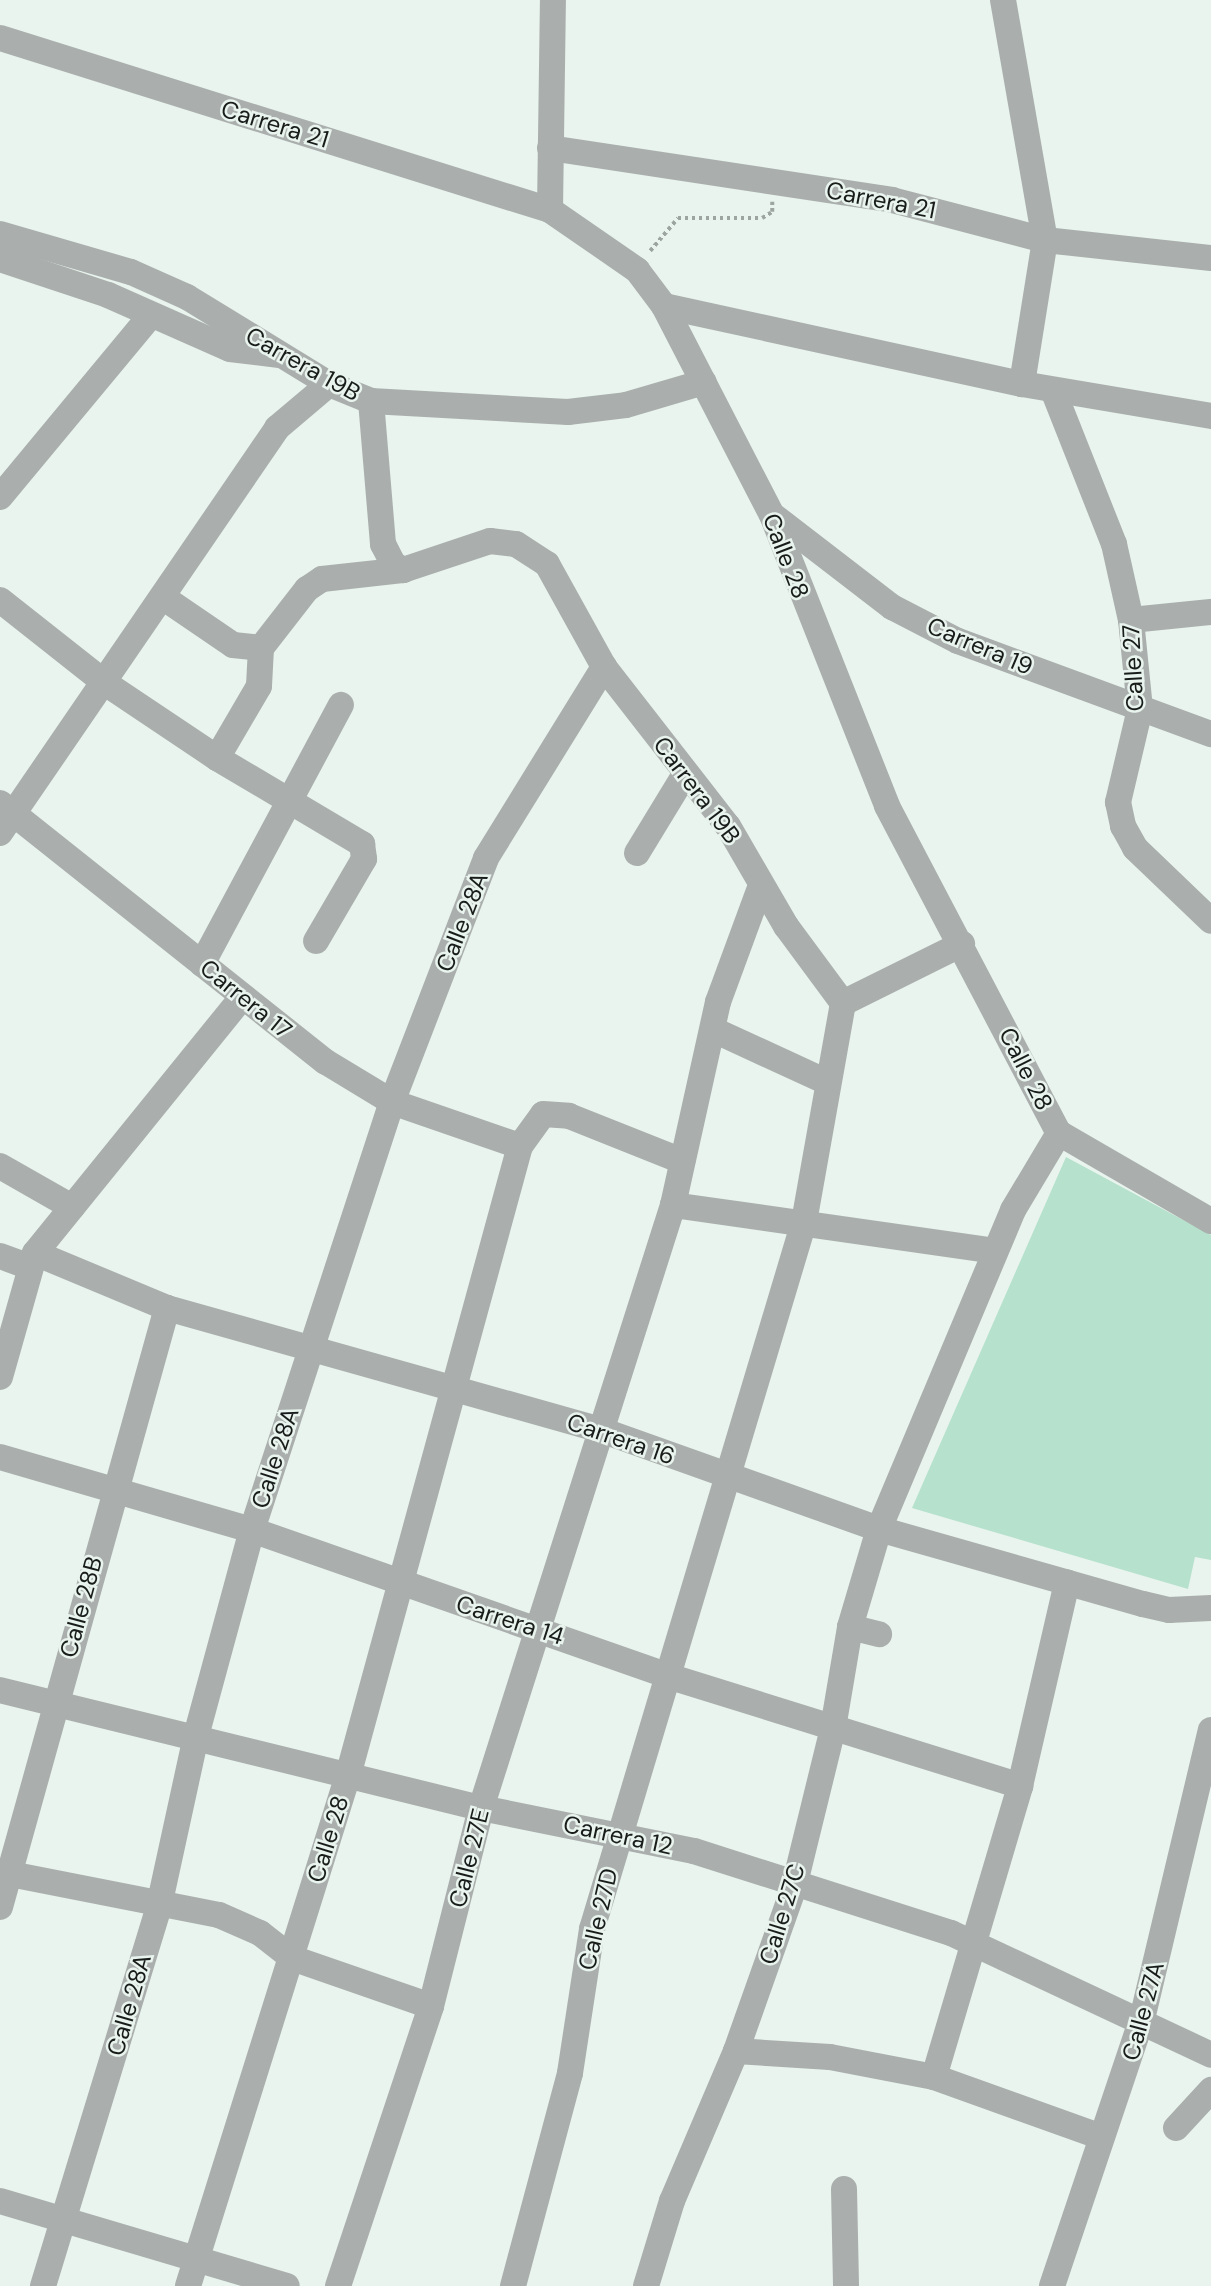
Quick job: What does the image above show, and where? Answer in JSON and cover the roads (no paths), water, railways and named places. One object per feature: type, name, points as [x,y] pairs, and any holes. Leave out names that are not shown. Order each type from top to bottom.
[{"type":"street","points":[[550,210],[552,0]]},
{"type":"street","points":[[1003,0],[1045,240],[1022,384]]},
{"type":"street","name":"Carrera 21","points":[[0,38],[550,210]]},
{"type":"street","name":"Carrera 21","points":[[550,148],[892,200],[1045,240],[1211,258]]},
{"type":"street","name":"Calle 28","points":[[550,210],[637,270],[664,306],[772,515],[887,806],[962,944],[1059,1133]]},
{"type":"street","name":"Carrera 19B","points":[[0,234],[110,278],[187,298],[259,353],[371,401],[568,412],[626,405],[704,382]]},
{"type":"street","points":[[0,259],[110,278],[151,315],[259,353]]},
{"type":"street","points":[[664,306],[1022,384],[1211,416]]},
{"type":"street","points":[[0,497],[151,315]]},
{"type":"street","points":[[5,816],[106,683],[295,412],[330,384]]},
{"type":"street","name":"Calle 27","points":[[1053,390],[1114,544],[1131,620],[1140,709],[1118,802],[1123,826],[1135,848],[1211,921]]},
{"type":"street","points":[[371,401],[383,544],[393,564],[403,570]]},
{"type":"street","name":"Carrera 19","points":[[772,515],[892,607],[958,641],[1211,734]]},
{"type":"street","name":"Carrera 19B","points":[[261,648],[307,589],[322,579],[403,570],[490,541],[516,544],[547,564],[604,667],[728,826],[761,885],[843,1003]]},
{"type":"street","points":[[164,598],[233,645],[261,648],[259,686],[216,758]]},
{"type":"street","points":[[0,600],[106,683],[216,758],[362,844],[364,859],[316,941]]},
{"type":"street","points":[[1131,620],[1211,612]]},
{"type":"street","name":"Calle 28A","points":[[43,2286],[67,2217],[159,1906],[196,1736],[252,1530],[392,1102],[486,859],[604,667]]},
{"type":"street","points":[[202,964],[341,705]]},
{"type":"street","points":[[638,853],[685,774]]},
{"type":"street","name":"Carrera 17","points":[[5,816],[202,964],[326,1062],[392,1102],[520,1146]]},
{"type":"street","points":[[598,1429],[629,1351],[643,1289],[673,1205],[716,1031],[721,993],[761,885]]},
{"type":"street","points":[[726,1477],[804,1222],[843,1003],[962,944]]},
{"type":"street","points":[[0,1377],[32,1260],[242,997]]},
{"type":"street","points":[[716,1031],[827,1082]]},
{"type":"street","points":[[456,1388],[520,1146],[543,1114],[569,1116],[682,1161]]},
{"type":"street","points":[[1059,1133],[1211,1221]]},
{"type":"street","name":"Calle 27C","points":[[646,2286],[708,2106],[736,2051],[794,1887],[833,1728],[850,1627],[879,1529],[1018,1200],[1059,1133]]},
{"type":"street","points":[[0,1166],[72,1207]]},
{"type":"street","points":[[673,1205],[995,1251]]},
{"type":"street","name":"Carrera 16","points":[[0,1256],[32,1260],[167,1308],[311,1345],[598,1429],[726,1477],[879,1529],[1169,1610],[1211,1608]]},
{"type":"street","name":"Calle 28B","points":[[0,1907],[4,1873],[167,1308]]},
{"type":"street","name":"Calle 28","points":[[188,2286],[349,1772],[399,1584],[456,1388]]},
{"type":"street","name":"Calle 27E","points":[[338,2286],[431,2006],[481,1808],[598,1429]]},
{"type":"street","name":"Carrera 14","points":[[0,1457],[252,1530],[399,1584],[538,1627],[671,1677],[1020,1786]]},
{"type":"street","name":"Calle 27D","points":[[513,2286],[541,2193],[570,2073],[592,1929],[619,1833],[671,1677],[726,1477]]},
{"type":"street","points":[[934,2077],[977,1945],[1020,1786],[1067,1582]]},
{"type":"street","points":[[850,1627],[879,1634]]},
{"type":"street","name":"Carrera 12","points":[[0,1690],[349,1772],[481,1808],[619,1833],[720,1859],[794,1887],[977,1945],[1142,2019],[1159,2033],[1211,2055]]},
{"type":"street","name":"Calle 27A","points":[[1052,2286],[1142,2019],[1204,1794],[1211,1730]]},
{"type":"street","points":[[4,1873],[159,1906],[219,1915],[260,1933],[292,1958],[431,2006]]},
{"type":"street","points":[[736,2051],[830,2057],[934,2077],[1102,2137]]},
{"type":"street","points":[[1176,2128],[1211,2090]]},
{"type":"street","points":[[844,2189],[846,2286]]},
{"type":"street","points":[[0,2201],[67,2217],[195,2260],[287,2286]]}]
